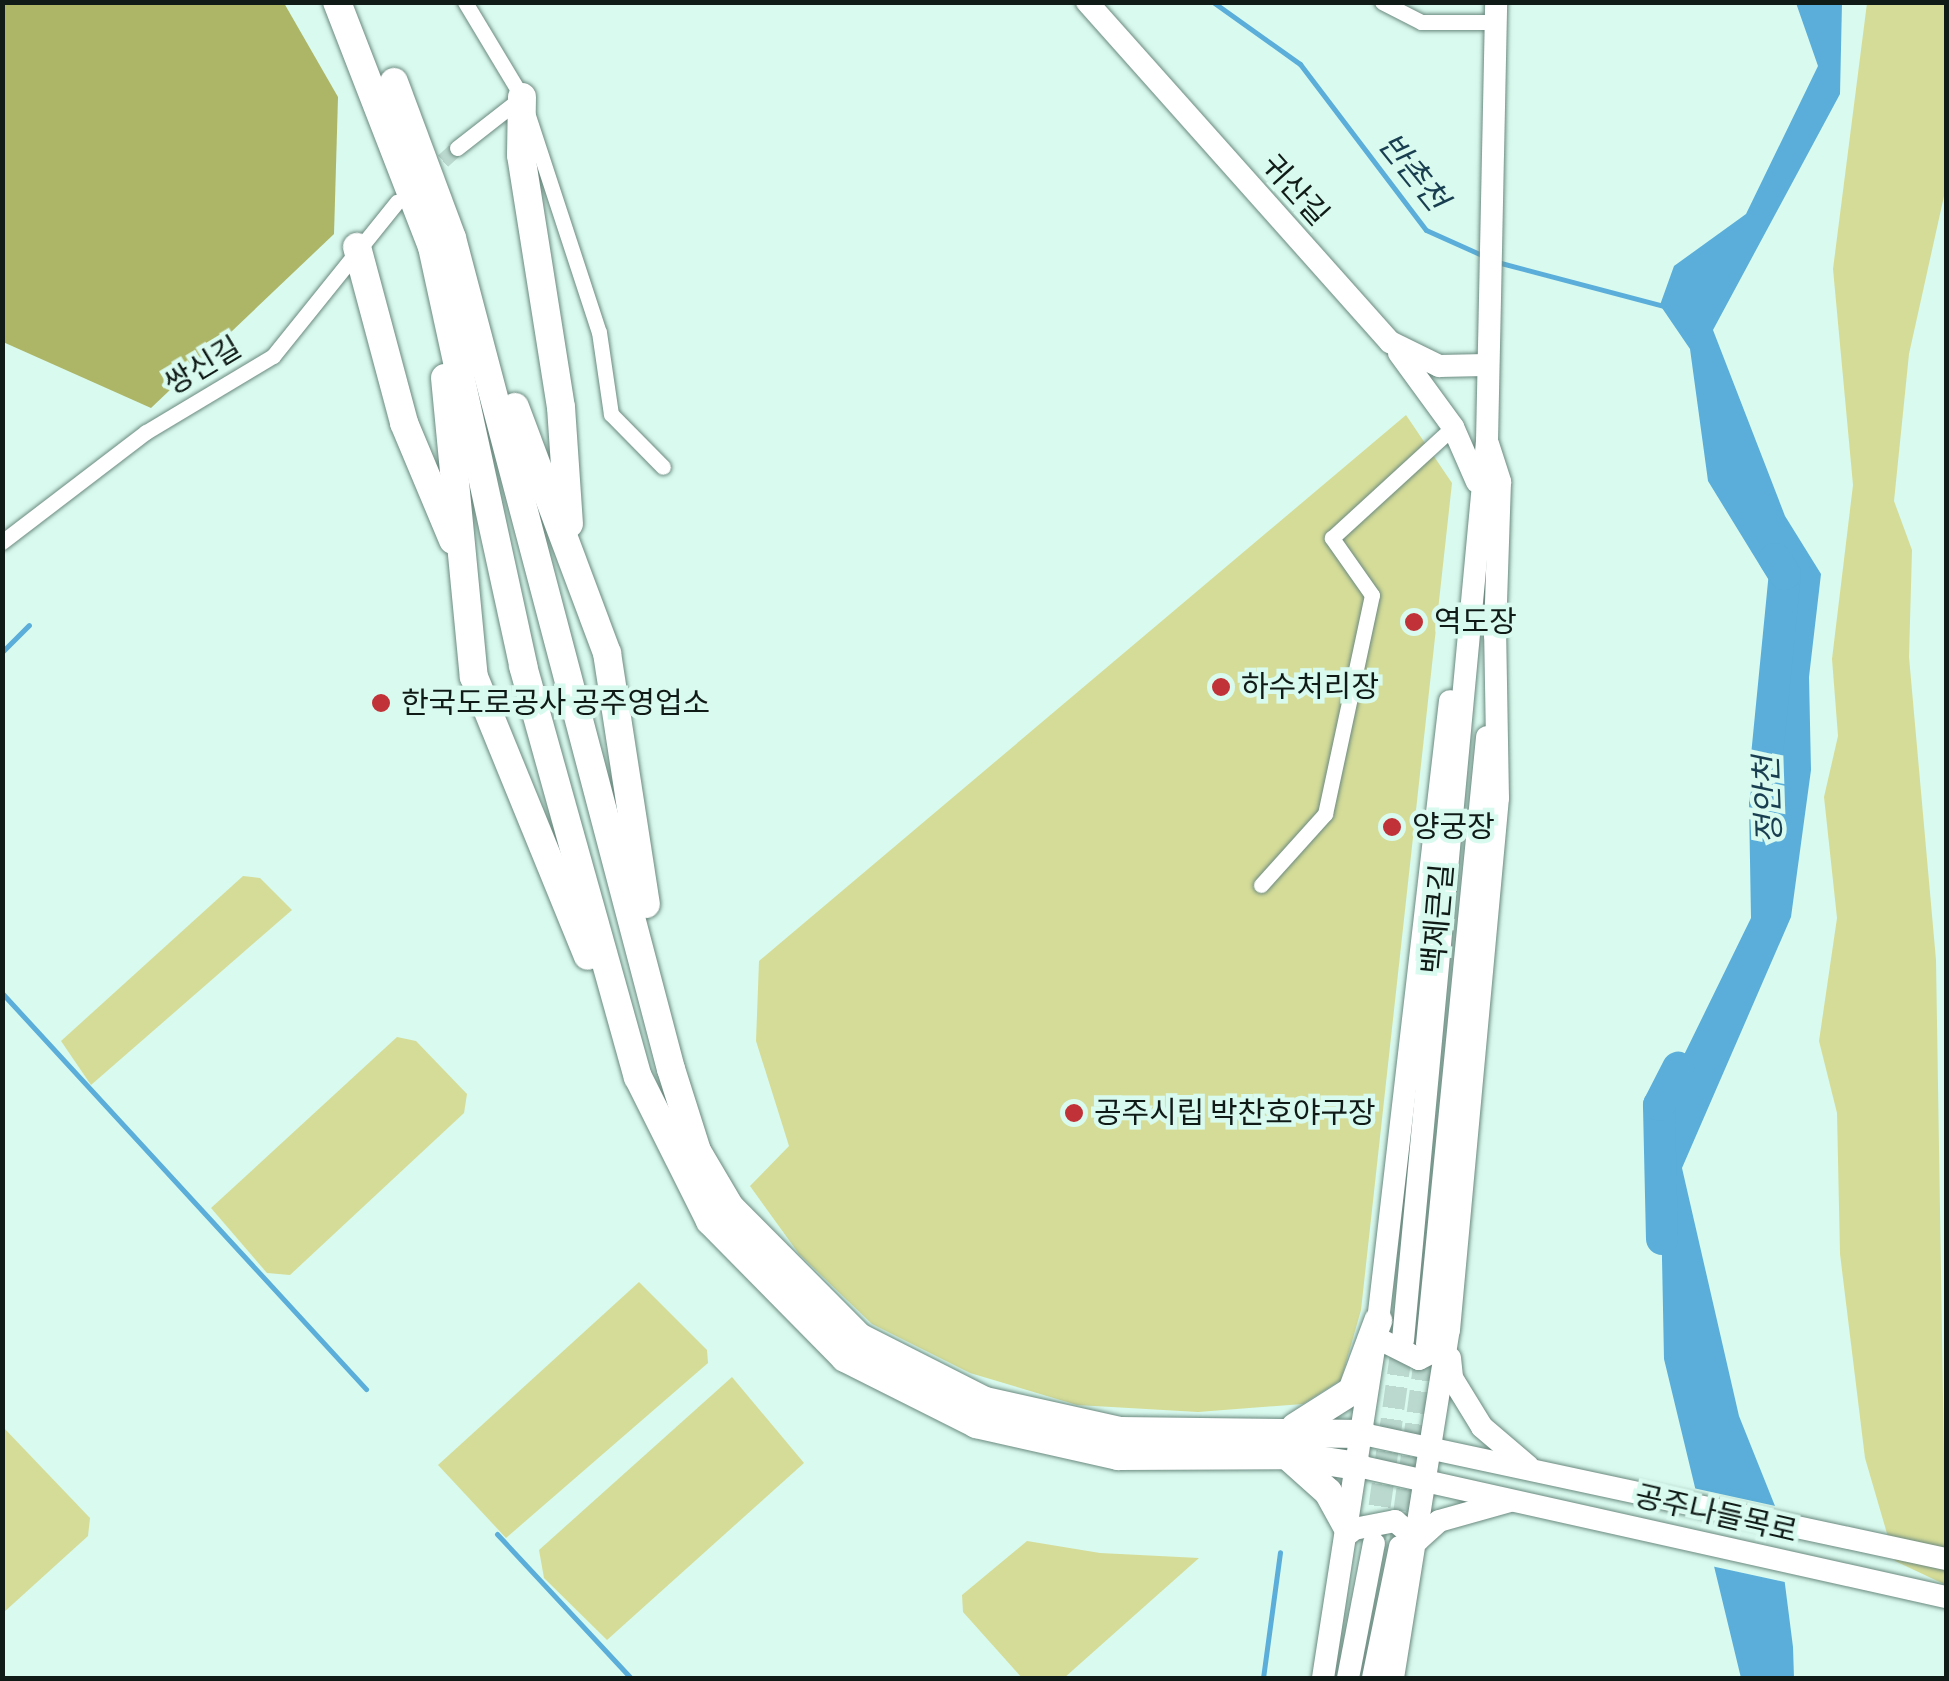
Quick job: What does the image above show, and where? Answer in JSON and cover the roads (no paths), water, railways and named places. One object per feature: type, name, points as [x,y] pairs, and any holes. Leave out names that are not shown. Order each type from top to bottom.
[{"type":"highway","points":[[338,2],[442,243],[607,653],[671,1069]]},
{"type":"highway","points":[[358,2],[442,243],[671,1069],[697,1151],[730,1207],[859,1337],[928,1376],[1043,1419],[1120,1431],[1284,1443],[1358,1466]]},
{"type":"highway","points":[[522,97],[521,156],[561,407],[571,556]]},
{"type":"highway","points":[[442,243],[474,677],[638,1077],[710,1221],[845,1358],[917,1398],[1038,1444],[1118,1456],[1362,1434]]},
{"type":"highway","points":[[442,243],[523,666],[638,1077]]},
{"type":"highway","points":[[357,247],[404,424],[463,565]]},
{"type":"highway","points":[[1284,1443],[1352,1390],[1378,1321]]},
{"type":"highway","points":[[1284,1443],[1362,1537]]},
{"type":"main road","name":"귀산길","points":[[1087,2],[1390,342],[1438,366],[1486,364]]},
{"type":"main road","name":"백제큰길","points":[[1487,441],[1500,482],[1495,621],[1415,1342],[1477,482],[1487,441],[1488,100],[1494,12]]},
{"type":"main road","points":[[1390,342],[1454,427],[1477,482]]},
{"type":"main road","points":[[1373,1678],[1428,1478],[1449,1330],[1498,798],[1495,621]]},
{"type":"main road","points":[[1348,1678],[1362,1537],[1358,1466],[1378,1321],[1437,760],[1466,624]]},
{"type":"main road","points":[[1378,1321],[1388,1350],[1419,1358],[1441,1353],[1449,1330]]},
{"type":"main road","points":[[1449,1330],[1452,1378],[1482,1427],[1530,1468]]},
{"type":"main road","name":"공주나들목로","points":[[1362,1434],[1433,1443],[1478,1458],[1946,1559]]},
{"type":"main road","name":"공주나들목로","points":[[1358,1466],[1428,1478],[1472,1498],[1518,1500],[1946,1596]]},
{"type":"main road","points":[[1409,1544],[1472,1498]]},
{"type":"main road","points":[[1323,1678],[1362,1537],[1395,1521],[1409,1544],[1393,1678]]},
{"type":"street","points":[[465,2],[522,97],[600,332],[611,414],[663,467]]},
{"type":"street","points":[[1382,2],[1421,22],[1494,12]]},
{"type":"street","points":[[457,148],[522,97]]},
{"type":"street","name":"쌍신길","points":[[2,542],[146,432],[273,356],[337,287],[357,247],[396,202]]},
{"type":"street","points":[[1261,885],[1326,814],[1372,596],[1332,538],[1454,427]]},
{"type":"water","points":[[1796,3],[1842,3],[1840,94],[1713,330],[1785,516],[1821,574],[1809,677],[1811,770],[1791,917],[1682,1168],[1739,1416],[1775,1506],[1793,1647],[1794,1678],[1741,1678],[1664,1359],[1659,1106],[1751,918],[1749,803],[1781,600],[1708,481],[1690,349],[1660,305],[1674,266],[1746,214],[1818,66]]},
{"type":"waterway","name":"반촌천","points":[[1213,2],[1300,64],[1426,230],[1482,255]]},
{"type":"waterway","points":[[1497,262],[1663,306]]},
{"type":"waterway","name":"정안천","points":[[1767,756],[1785,574],[1775,559]]},
{"type":"waterway","points":[[2,652],[29,625]]},
{"type":"waterway","points":[[2,993],[366,1389]]},
{"type":"waterway","name":"정안천","points":[[1662,1239],[1659,1105],[1678,1068]]},
{"type":"waterway","points":[[497,1534],[631,1678]]},
{"type":"waterway","points":[[1263,1678],[1280,1552]]},
{"type":"tunnel","points":[[426,176],[457,148]]},
{"type":"tunnel","points":[[1375,1539],[1403,1340]]},
{"type":"tunnel","points":[[1400,1544],[1427,1344]]},
{"type":"place","name":"역도장","points":[[1414,622]]},
{"type":"place","name":"하수처리장","points":[[1221,687]]},
{"type":"place","name":"한국도로공사 공주영업소","points":[[381,703]]},
{"type":"place","name":"양궁장","points":[[1392,827]]},
{"type":"place","name":"공주시립 박찬호야구장","points":[[1074,1113]]}]
